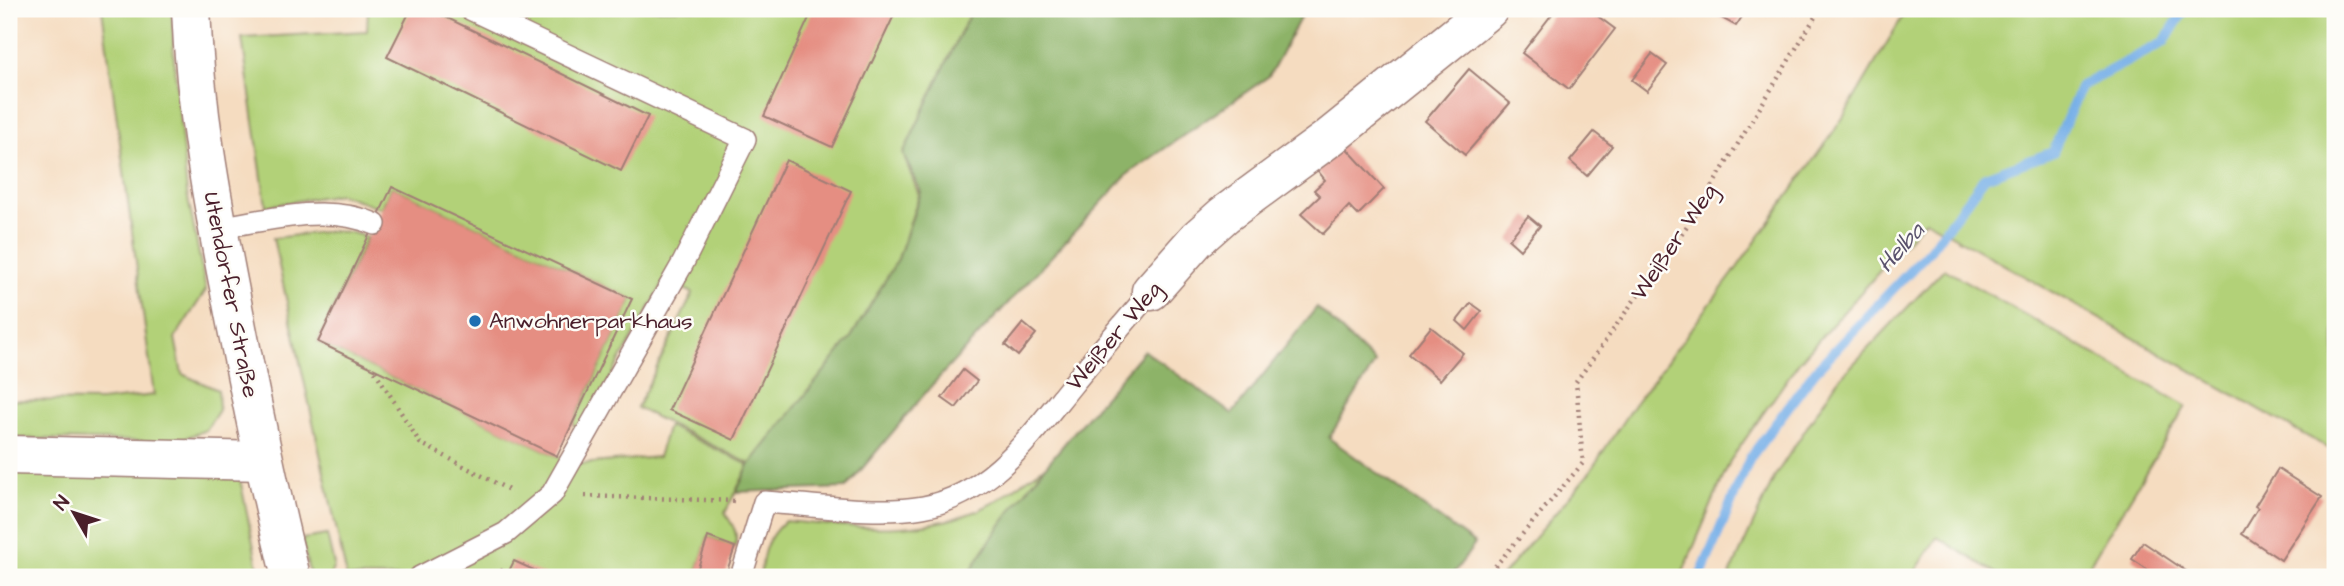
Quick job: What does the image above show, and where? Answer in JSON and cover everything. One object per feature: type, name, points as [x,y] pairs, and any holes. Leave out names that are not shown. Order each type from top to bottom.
[{"type":"street","name":"Utendorfer Straße","points":[[191,9],[194,74],[217,228],[263,461],[291,577]]},
{"type":"street","name":"Weißer Weg","points":[[1150,291],[1197,239],[1224,215],[1329,138],[1489,9]]},
{"type":"street","points":[[9,455],[263,461]]},
{"type":"lane","points":[[420,577],[506,533],[552,494],[683,262],[745,139],[470,9]]},
{"type":"lane","points":[[217,228],[314,214],[350,215],[376,223]]},
{"type":"lane","name":"Weißer Weg","points":[[764,502],[894,510],[926,506],[961,494],[986,478],[1016,453],[1150,291]]},
{"type":"lane","points":[[741,577],[764,502]]},
{"type":"path","name":"Weißer Weg","points":[[1486,577],[1583,463],[1576,382],[1694,216],[1820,9]]},
{"type":"path","points":[[375,370],[420,443],[520,496],[529,512],[499,577]]},
{"type":"path","points":[[552,494],[764,502]]},
{"type":"green space","points":[[102,9],[172,9],[187,193],[206,290],[175,338],[182,374],[218,390],[219,410],[206,430],[175,442],[9,438],[9,400],[100,401],[154,395]]},
{"type":"green space","points":[[368,9],[972,9],[903,154],[919,195],[898,259],[850,339],[750,464],[637,408],[693,293],[665,280],[578,436],[573,423],[632,299],[392,187],[381,208],[340,194],[266,206],[242,38],[367,31]]},
{"type":"green space","points":[[972,9],[1305,9],[1269,76],[1128,174],[932,385],[846,488],[736,492],[750,464],[850,339],[898,259],[921,192],[903,154]]},
{"type":"green space","points":[[1907,9],[2335,9],[2335,452],[1925,220],[1799,362],[1730,461],[1681,577],[1501,577],[1587,476],[1633,406],[1732,275],[1841,121]]},
{"type":"green space","points":[[332,231],[367,237],[318,342],[557,456],[582,464],[658,457],[668,426],[749,465],[725,513],[735,533],[735,547],[708,537],[695,577],[345,577],[273,238]]},
{"type":"green space","points":[[1944,269],[2186,406],[2082,577],[2002,577],[1937,537],[1912,577],[1729,577],[1775,476],[1837,381]]},
{"type":"green space","points":[[1317,307],[1375,363],[1329,438],[1475,544],[1451,577],[967,577],[1028,488],[1144,350],[1232,414]]},
{"type":"green space","points":[[9,467],[239,474],[260,577],[9,577]]},
{"type":"green space","points":[[1044,467],[967,577],[760,577],[766,546],[785,521],[882,528],[953,519],[985,507]]},
{"type":"green space","points":[[327,535],[334,565],[330,577],[310,577],[302,539]]},
{"type":"building","points":[[411,9],[429,9],[648,116],[621,171],[387,57]]},
{"type":"building","points":[[813,9],[897,9],[832,147],[764,116]]},
{"type":"building","points":[[1556,9],[1588,9],[1615,29],[1569,89],[1522,53]]},
{"type":"building","points":[[1720,9],[1747,9],[1736,26],[1716,15]]},
{"type":"building","points":[[1652,54],[1667,65],[1647,91],[1632,80]]},
{"type":"building","points":[[1469,69],[1510,103],[1465,155],[1425,121]]},
{"type":"building","points":[[1594,132],[1612,146],[1587,176],[1570,161]]},
{"type":"building","points":[[1340,141],[1384,189],[1358,215],[1349,206],[1323,234],[1301,214],[1320,196],[1314,190],[1325,180],[1311,162]]},
{"type":"building","points":[[786,160],[851,191],[734,440],[669,410]]},
{"type":"building","name":"Anwohnerparkhaus","points":[[392,187],[632,299],[557,456],[318,342]]},
{"type":"building","points":[[1528,216],[1540,226],[1520,250],[1509,240]]},
{"type":"building","points":[[1471,303],[1482,311],[1467,330],[1457,321]]},
{"type":"building","points":[[1023,323],[1036,334],[1018,356],[1005,345]]},
{"type":"building","points":[[1431,327],[1463,353],[1440,380],[1409,354]]},
{"type":"building","points":[[963,370],[977,381],[956,408],[942,398]]},
{"type":"building","points":[[2278,469],[2322,497],[2281,560],[2242,534],[2258,508],[2255,506]]},
{"type":"building","points":[[708,537],[735,547],[725,577],[695,577]]},
{"type":"building","points":[[2143,542],[2186,571],[2182,577],[2159,577],[2132,559]]},
{"type":"building","points":[[514,561],[549,577],[506,577]]},
{"type":"waterway","name":"Helba","points":[[1700,577],[1750,458],[1815,371],[1929,251],[1985,177],[2053,152],[2081,86],[2164,42],[2185,9]]},
{"type":"place","name":"Anwohnerparkhaus","points":[[475,321]]}]
